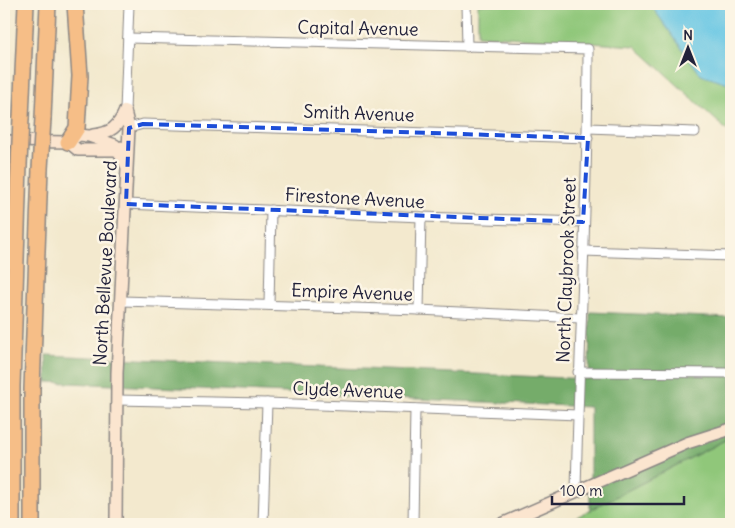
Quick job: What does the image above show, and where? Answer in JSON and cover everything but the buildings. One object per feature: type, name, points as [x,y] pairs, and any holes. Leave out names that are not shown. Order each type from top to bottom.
[{"type":"highway","points":[[12,524],[12,386],[26,4]]},
{"type":"highway","points":[[32,524],[32,389],[48,4]]},
{"type":"highway","points":[[68,142],[77,128],[80,76],[76,4]]},
{"type":"main road","points":[[89,136],[111,131],[120,123],[125,111]]},
{"type":"main road","name":"North Bellevue Boulevard","points":[[116,524],[116,400],[129,132],[125,111]]},
{"type":"main road","points":[[119,149],[129,132]]},
{"type":"main road","points":[[4,141],[68,142],[79,135],[89,136],[110,142],[119,149],[127,168]]},
{"type":"main road","points":[[68,142],[78,150],[119,149]]},
{"type":"main road","points":[[502,524],[687,444],[731,428]]},
{"type":"street","name":"North Bellevue Boulevard","points":[[125,111],[129,4]]},
{"type":"street","points":[[466,4],[467,47]]},
{"type":"street","name":"Capital Avenue","points":[[128,38],[588,49]]},
{"type":"street","name":"North Claybrook Street","points":[[576,492],[583,222],[588,133],[588,49]]},
{"type":"street","name":"Smith Avenue","points":[[129,132],[143,124],[588,133],[695,132]]},
{"type":"street","name":"Firestone Avenue","points":[[126,204],[583,222]]},
{"type":"street","points":[[269,305],[271,210]]},
{"type":"street","points":[[419,310],[421,217]]},
{"type":"street","points":[[583,251],[731,256]]},
{"type":"street","name":"Empire Avenue","points":[[122,301],[419,310],[580,318]]},
{"type":"street","points":[[578,372],[731,374]]},
{"type":"street","name":"Clyde Avenue","points":[[116,400],[267,403],[578,415]]},
{"type":"street","points":[[263,524],[267,403]]},
{"type":"street","points":[[413,524],[415,409]]},
{"type":"highlighted area","points":[[143,124],[588,138],[583,222],[126,204],[129,128]]},
{"type":"green space","points":[[478,4],[731,4],[731,134],[635,46],[478,35]]},
{"type":"green space","points":[[590,312],[731,318],[731,439],[725,440],[590,510],[590,407],[47,382],[46,355],[589,379]]},
{"type":"green space","points":[[731,439],[731,524],[563,524],[725,440]]},
{"type":"water","points":[[650,4],[731,4],[731,85],[701,75]]}]
